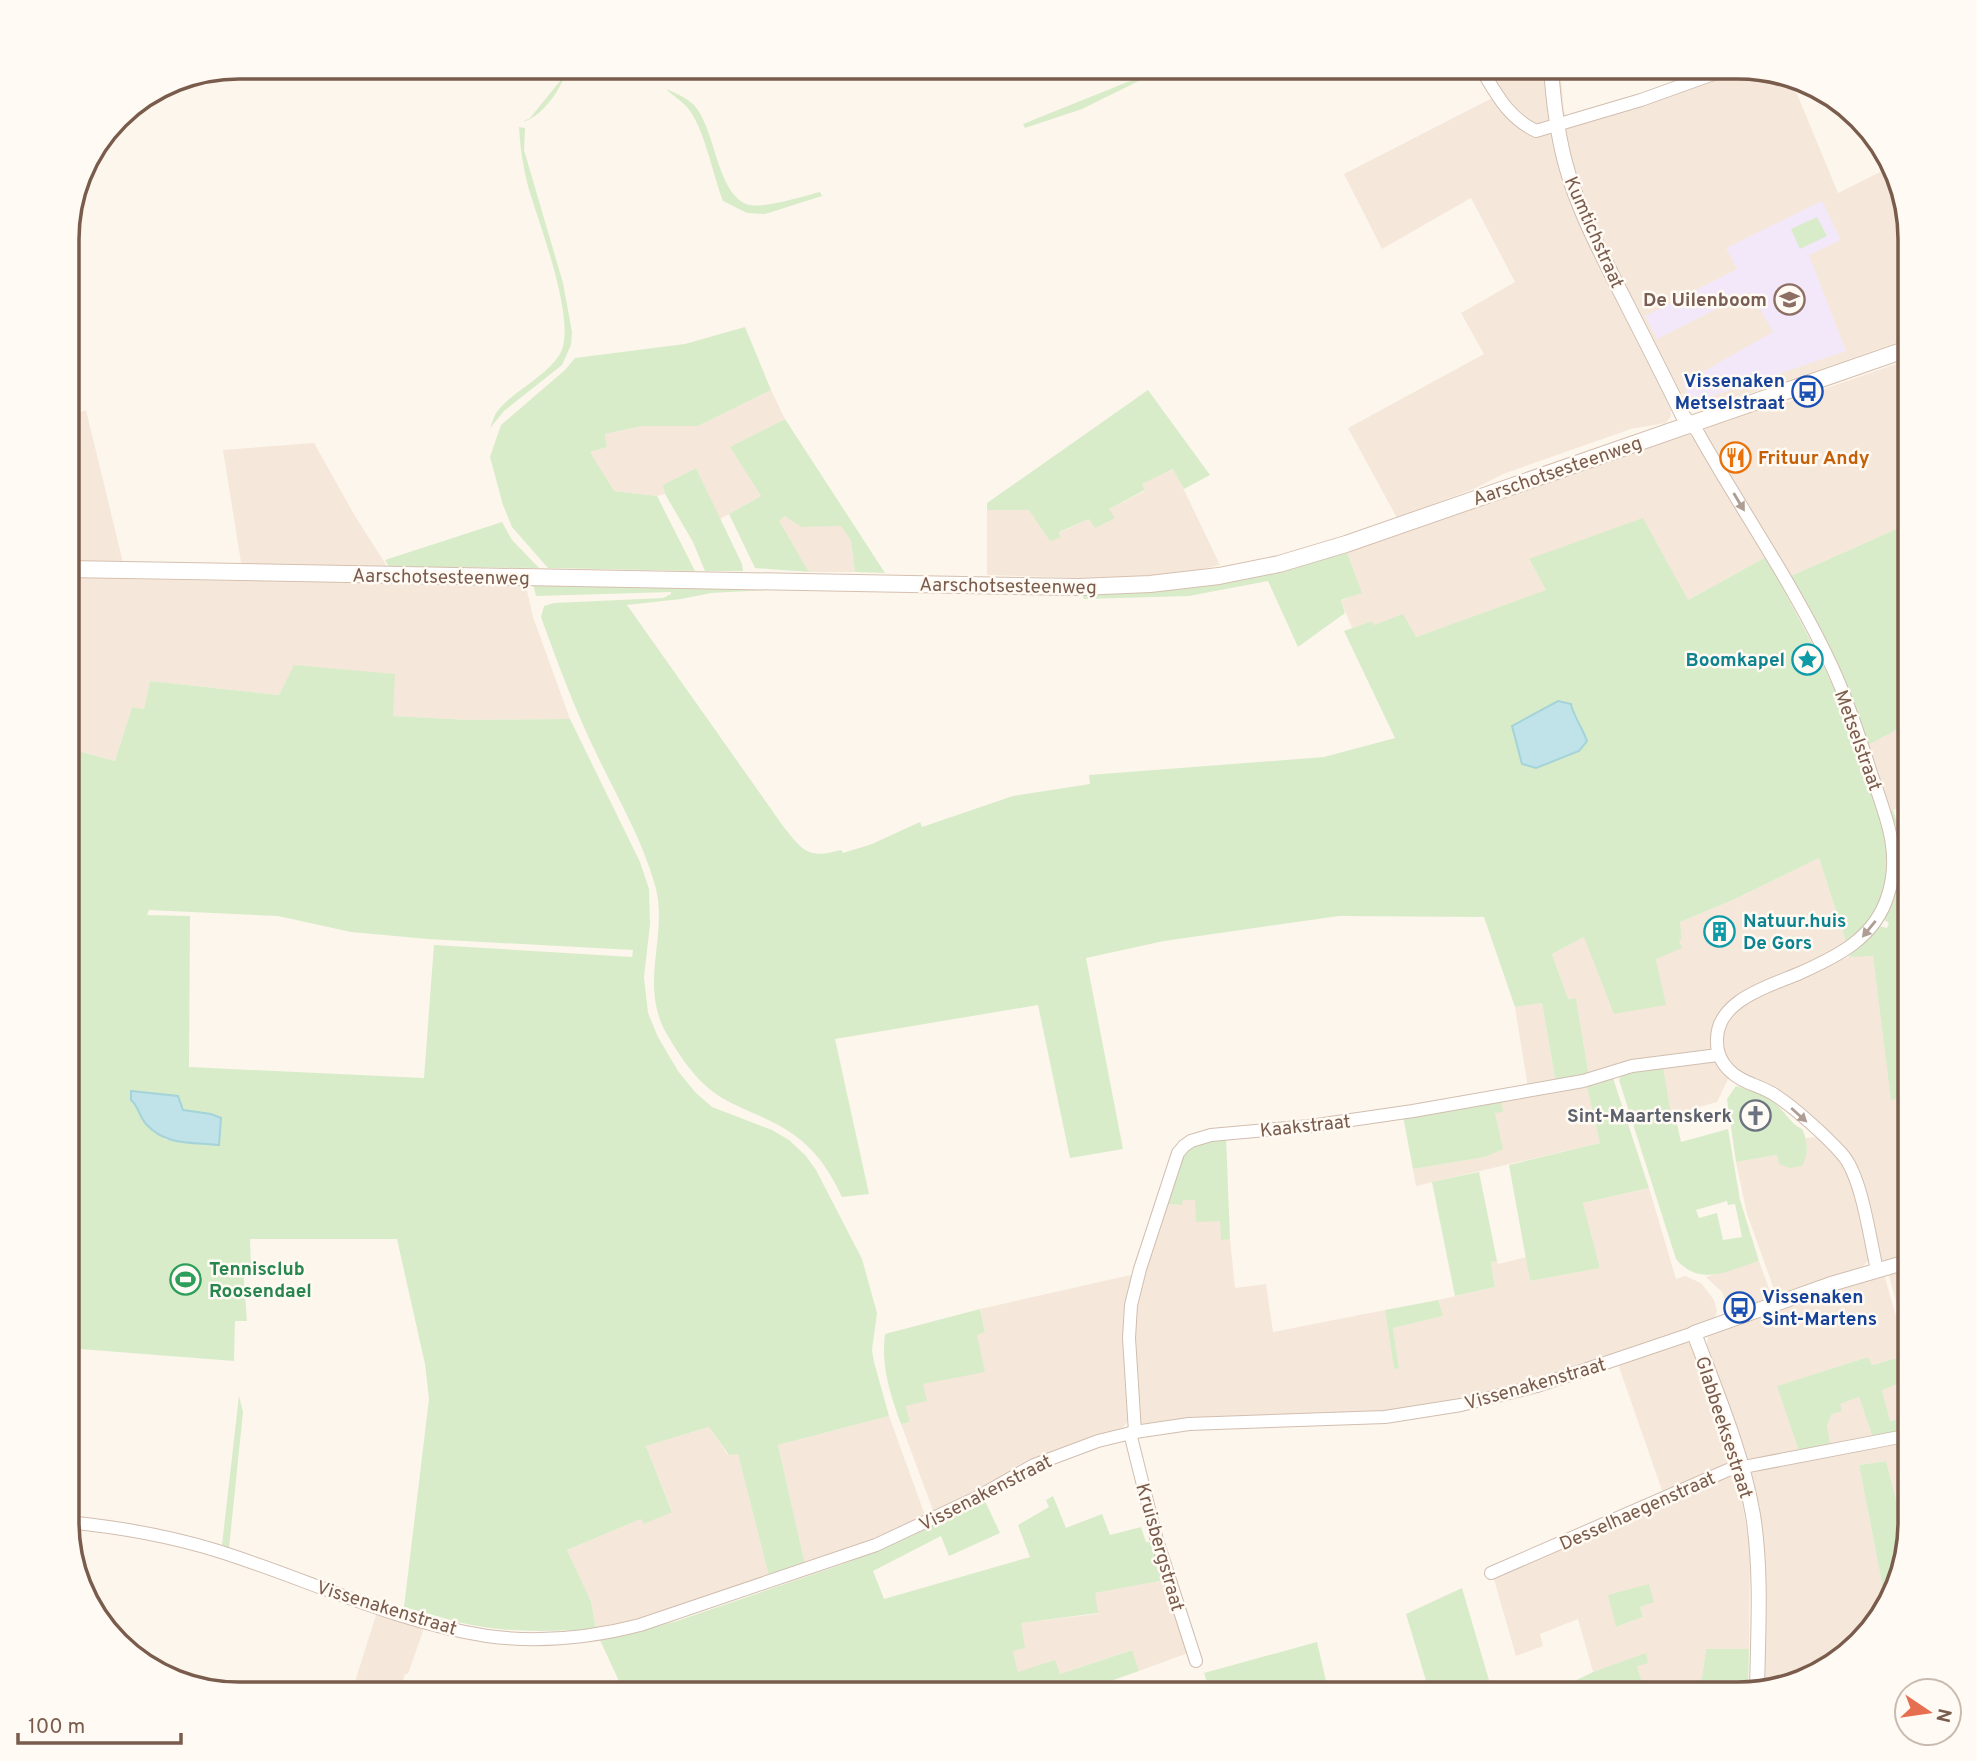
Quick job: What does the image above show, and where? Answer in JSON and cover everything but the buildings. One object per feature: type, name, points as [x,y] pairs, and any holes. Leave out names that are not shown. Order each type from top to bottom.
[{"type":"main road","name":"Aarschotsesteenweg","points":[[79,569],[1041,586],[1150,584],[1220,576],[1279,564],[1346,544],[1898,352]]},
{"type":"street","points":[[1488,79],[1505,109],[1522,125],[1536,131],[1641,100],[1697,79]]},
{"type":"street","name":"Kumtichstraat","points":[[1552,79],[1557,125],[1565,162],[1590,231],[1690,424]]},
{"type":"street","name":"Metselstraat","points":[[1690,424],[1777,567],[1833,668],[1852,714],[1890,828],[1894,857],[1888,897],[1869,930],[1851,947],[1833,958],[1755,993],[1732,1007],[1720,1023],[1718,1055]]},
{"type":"street","points":[[1718,1055],[1735,1075],[1784,1101],[1845,1157],[1860,1194],[1877,1270]]},
{"type":"street","name":"Kaakstraat","points":[[1132,1432],[1129,1338],[1131,1305],[1150,1235],[1178,1153],[1184,1146],[1211,1135],[1310,1126],[1413,1111],[1583,1081],[1632,1066],[1718,1055]]},
{"type":"street","name":"Vissenakenstraat","points":[[79,1524],[133,1531],[217,1550],[431,1624],[488,1636],[576,1638],[640,1625],[876,1545],[976,1498],[1045,1461],[1098,1441],[1132,1432],[1189,1424],[1385,1417],[1461,1405],[1537,1387],[1898,1264]]},
{"type":"street","name":"Glabbeeksestraat","points":[[1694,1332],[1742,1466],[1756,1539],[1757,1681]]},
{"type":"street","name":"Kruisbergstraat","points":[[1132,1432],[1156,1537],[1196,1661]]},
{"type":"street","name":"Desselhaegenstraat","points":[[1491,1573],[1728,1470],[1898,1437]]},
{"type":"shaded area","points":[[1489,79],[1561,79],[1564,110],[1570,128],[1708,79],[1748,79],[1795,90],[1838,193],[1883,171],[1886,178],[1898,229],[1898,342],[1705,409],[1687,402],[1682,393],[1666,400],[1671,416],[1666,423],[1631,429],[1503,474],[1476,488],[1397,518],[1348,428],[1484,354],[1461,313],[1515,282],[1471,198],[1382,249],[1344,174],[1498,95]]},
{"type":"shaded area","name":"De Uilenboom","points":[[1822,201],[1841,240],[1809,255],[1846,351],[1701,400],[1687,394],[1683,383],[1773,332],[1750,292],[1657,339],[1645,316],[1737,269],[1726,248]]},
{"type":"shaded area","points":[[1898,363],[1898,528],[1791,576],[1704,436],[1709,423],[1787,402]]},
{"type":"shaded area","points":[[771,390],[785,419],[731,447],[761,496],[720,519],[696,468],[664,485],[665,494],[657,496],[614,491],[589,452],[607,447],[605,434],[642,426],[698,426]]},
{"type":"shaded area","points":[[86,410],[127,579],[244,581],[223,450],[314,443],[355,516],[397,582],[526,586],[533,617],[570,719],[470,720],[393,716],[279,695],[150,681],[144,709],[132,707],[115,761],[79,751],[79,413]]},
{"type":"shaded area","points":[[1683,433],[1691,435],[1698,443],[1766,557],[1688,600],[1529,560],[1547,590],[1416,637],[1373,625],[1372,621],[1352,628],[1341,601],[1361,592],[1346,550]]},
{"type":"shaded area","points":[[1174,469],[1220,565],[1175,575],[1112,579],[987,575],[987,510],[1029,510],[1058,533],[1089,519],[1114,518],[1109,509],[1145,491],[1141,484]]},
{"type":"shaded area","points":[[785,515],[801,527],[841,525],[851,541],[855,572],[809,572],[778,521]]},
{"type":"shaded area","points":[[1898,729],[1898,808],[1890,811],[1868,745]]},
{"type":"shaded area","points":[[1819,858],[1847,945],[1730,1002],[1712,1053],[1589,1076],[1576,998],[1568,999],[1552,954],[1584,937],[1665,1005],[1656,959],[1682,937],[1680,922],[1733,900]]},
{"type":"shaded area","points":[[1873,955],[1892,1100],[1898,1099],[1898,1258],[1886,1262],[1881,1260],[1847,1154],[1736,1072],[1725,1057],[1721,1039],[1726,1019],[1733,1011],[1753,999],[1848,957]]},
{"type":"shaded area","points":[[1542,1003],[1556,1084],[1528,1088],[1515,1007]]},
{"type":"shaded area","points":[[1717,1061],[1729,1077],[1717,1102],[1671,1115],[1663,1066]]},
{"type":"shaded area","points":[[1586,1083],[1600,1143],[1416,1186],[1413,1169],[1485,1157],[1502,1149],[1495,1113],[1501,1098]]},
{"type":"shaded area","points":[[1817,1137],[1841,1160],[1850,1176],[1869,1260],[1862,1267],[1776,1295],[1747,1214],[1736,1162],[1807,1153],[1806,1138]]},
{"type":"shaded area","points":[[1649,1188],[1676,1279],[1685,1276],[1701,1283],[1714,1300],[1717,1310],[1715,1318],[1608,1357],[1490,1394],[1386,1412],[1137,1424],[1134,1302],[1164,1204],[1182,1205],[1182,1200],[1195,1200],[1221,1221],[1221,1239],[1230,1239],[1235,1288],[1266,1284],[1273,1332],[1385,1310],[1394,1369],[1399,1367],[1393,1328],[1442,1316],[1438,1300],[1495,1287],[1491,1262],[1497,1261],[1498,1264],[1526,1257],[1530,1281],[1600,1268],[1583,1203]]},
{"type":"shaded area","points":[[1759,1261],[1772,1297],[1730,1312],[1722,1292],[1706,1277]]},
{"type":"shaded area","points":[[1898,1270],[1898,1308],[1888,1273]]},
{"type":"shaded area","points":[[1135,1274],[1130,1418],[1126,1424],[1122,1428],[1048,1453],[934,1513],[901,1424],[910,1422],[906,1406],[922,1384],[977,1334],[985,1331],[980,1309]]},
{"type":"shaded area","points":[[1884,1274],[1898,1323],[1898,1358],[1871,1365],[1868,1357],[1778,1386],[1800,1454],[1747,1461],[1706,1348],[1709,1334]]},
{"type":"shaded area","points":[[1685,1341],[1693,1346],[1733,1465],[1664,1496],[1618,1364]]},
{"type":"shaded area","points":[[1898,1383],[1898,1420],[1890,1422],[1882,1389]]},
{"type":"shaded area","points":[[1859,1397],[1874,1441],[1831,1448],[1827,1425],[1832,1414],[1839,1404]]},
{"type":"shaded area","points":[[889,1416],[926,1518],[877,1539],[805,1564],[778,1445]]},
{"type":"shaded area","points":[[709,1427],[728,1455],[738,1453],[769,1576],[651,1616],[596,1629],[591,1601],[567,1550],[641,1519],[672,1511],[646,1446]]},
{"type":"shaded area","points":[[1898,1440],[1898,1507],[1886,1461],[1859,1465],[1883,1589],[1877,1602],[1851,1635],[1827,1655],[1799,1670],[1765,1680],[1765,1562],[1760,1513],[1751,1471]]},
{"type":"shaded area","points":[[1734,1470],[1750,1550],[1749,1649],[1706,1649],[1701,1682],[1642,1682],[1637,1666],[1646,1654],[1593,1672],[1578,1619],[1540,1634],[1543,1646],[1516,1656],[1493,1576]],"holes":[[[1649,1584],[1640,1607],[1643,1617],[1617,1627]]]},
{"type":"shaded area","points":[[1165,1580],[1188,1653],[1139,1671],[1131,1650],[1060,1674],[1018,1672],[1013,1650],[1020,1623],[1097,1614],[1094,1593]]},
{"type":"shaded area","points":[[377,1612],[424,1628],[403,1682],[355,1682]]},
{"type":"green space","points":[[563,79],[544,108],[530,119],[522,122],[530,118]]},
{"type":"green space","points":[[1135,79],[1143,79],[1082,109],[1025,128],[1023,124]]},
{"type":"green space","points":[[666,89],[694,105],[707,129],[728,186],[736,197],[746,204],[771,204],[820,192],[822,196],[765,214],[747,213],[723,201],[695,120],[685,105]]},
{"type":"green space","points":[[519,127],[525,128],[524,150],[563,283],[572,332],[571,345],[562,365],[504,411],[490,428],[502,406],[554,362],[560,354],[564,339],[560,296],[526,179]]},
{"type":"green space","points":[[1817,217],[1827,236],[1800,249],[1791,229]]},
{"type":"green space","points":[[745,327],[771,390],[698,426],[642,426],[605,434],[607,447],[590,452],[614,491],[657,496],[695,571],[548,568],[512,527],[503,505],[490,457],[501,425],[565,370],[575,358],[685,344]]},
{"type":"green space","points":[[1148,390],[1210,475],[1184,489],[1173,469],[1142,484],[1145,490],[1109,509],[1115,518],[1095,528],[1089,519],[1059,532],[1060,538],[1050,541],[1029,510],[987,510],[987,503]]},
{"type":"green space","points":[[785,419],[885,573],[855,572],[851,541],[841,526],[801,527],[785,516],[779,521],[809,572],[755,568],[729,514],[761,496],[730,447]]},
{"type":"green space","points":[[696,468],[743,571],[705,571],[693,542],[665,494],[663,485]]},
{"type":"green space","points":[[1643,518],[1688,600],[1766,557],[1819,656],[1837,695],[1885,828],[1889,874],[1878,908],[1866,927],[1847,945],[1819,858],[1733,900],[1680,922],[1682,938],[1679,941],[1682,948],[1656,959],[1666,1005],[1614,1014],[1584,937],[1552,954],[1568,999],[1576,998],[1589,1076],[1556,1084],[1542,1003],[1515,1007],[1484,917],[1339,916],[1164,941],[1086,958],[1123,1149],[1070,1158],[1038,1005],[835,1039],[869,1194],[842,1197],[827,1170],[810,1149],[789,1131],[712,1091],[689,1067],[665,1031],[654,994],[659,921],[650,868],[581,721],[541,617],[544,606],[554,603],[663,598],[671,592],[536,596],[533,584],[786,589],[711,593],[627,605],[796,842],[814,853],[841,850],[843,853],[872,844],[920,822],[922,827],[1013,796],[1090,784],[1089,775],[1324,757],[1395,738],[1344,631],[1372,621],[1374,625],[1403,614],[1416,637],[1546,590],[1529,559]]},
{"type":"green space","points":[[502,522],[512,540],[539,568],[389,567],[385,560]]},
{"type":"green space","points":[[1898,528],[1898,729],[1868,745],[1845,681],[1791,576]]},
{"type":"green space","points":[[1346,550],[1362,593],[1341,600],[1345,613],[1298,647],[1268,581],[1189,596],[1084,599],[1081,592]]},
{"type":"green space","points":[[294,665],[395,674],[393,716],[470,720],[570,719],[640,862],[649,889],[650,924],[644,977],[648,1013],[658,1037],[678,1071],[712,1107],[772,1130],[789,1140],[806,1156],[862,1259],[877,1313],[872,1350],[874,1362],[889,1416],[778,1445],[805,1564],[769,1576],[738,1454],[729,1455],[709,1427],[646,1446],[672,1512],[644,1524],[641,1519],[567,1550],[591,1601],[596,1629],[507,1630],[459,1622],[404,1607],[429,1399],[425,1364],[397,1239],[250,1239],[251,1265],[243,1268],[247,1321],[235,1321],[234,1361],[79,1349],[79,751],[115,761],[132,707],[144,709],[150,681],[279,695]],"holes":[[[149,910],[278,916],[351,932],[633,950],[632,957],[434,945],[424,1078],[189,1067],[190,916],[147,915]],[[137,1105],[211,1114],[166,1140],[143,1121]]]},
{"type":"green space","points":[[1893,810],[1898,826],[1898,841],[1897,829],[1890,811]]},
{"type":"green space","points":[[1898,876],[1898,1099],[1891,1100],[1873,956],[1848,957],[1879,926],[1887,928],[1889,923],[1883,919],[1891,904]]},
{"type":"green space","points":[[1663,1066],[1671,1114],[1675,1114],[1681,1142],[1728,1129],[1740,1200],[1759,1261],[1726,1272],[1705,1275],[1685,1268],[1676,1259],[1619,1080],[1626,1071]],"holes":[[[1727,1201],[1728,1205],[1735,1204],[1742,1237],[1723,1240],[1717,1213],[1699,1218],[1696,1210]]]},
{"type":"green space","points":[[1612,1075],[1649,1188],[1583,1203],[1600,1268],[1530,1281],[1509,1165],[1600,1143],[1586,1083]]},
{"type":"green space","points":[[1736,1086],[1768,1098],[1802,1129],[1807,1148],[1802,1166],[1790,1168],[1779,1164],[1777,1155],[1736,1162],[1727,1099]]},
{"type":"green space","points":[[1501,1098],[1503,1112],[1495,1113],[1503,1149],[1485,1157],[1413,1169],[1403,1116]]},
{"type":"green space","points":[[1226,1136],[1230,1239],[1221,1240],[1220,1221],[1196,1222],[1195,1200],[1183,1200],[1182,1205],[1164,1204],[1180,1157],[1190,1145]]},
{"type":"green space","points":[[1479,1172],[1497,1261],[1491,1262],[1495,1287],[1455,1296],[1432,1182]]},
{"type":"green space","points":[[1438,1300],[1443,1316],[1393,1328],[1399,1368],[1394,1369],[1385,1310]]},
{"type":"green space","points":[[980,1309],[985,1332],[977,1335],[985,1372],[923,1384],[927,1401],[906,1406],[910,1422],[901,1424],[887,1380],[885,1334]]},
{"type":"green space","points":[[1868,1357],[1872,1365],[1898,1358],[1898,1384],[1882,1390],[1890,1421],[1898,1420],[1898,1435],[1874,1441],[1859,1397],[1840,1404],[1842,1411],[1832,1414],[1827,1425],[1831,1448],[1800,1454],[1777,1386]]},
{"type":"green space","points":[[239,1396],[243,1412],[229,1548],[222,1545]]},
{"type":"green space","points":[[1886,1461],[1898,1507],[1897,1543],[1883,1589],[1859,1465]]},
{"type":"green space","points":[[1053,1496],[1066,1528],[1102,1514],[1110,1535],[1141,1527],[1146,1542],[1155,1542],[1165,1580],[1095,1593],[1098,1613],[1021,1623],[1025,1648],[1013,1651],[1018,1672],[1055,1660],[1060,1674],[1132,1650],[1139,1671],[1108,1682],[619,1682],[600,1640],[677,1621],[843,1564],[894,1544],[985,1501],[1000,1533],[949,1556],[941,1536],[873,1571],[884,1599],[1030,1557],[1018,1525],[1049,1507],[1046,1500]]},
{"type":"green space","points":[[1649,1584],[1654,1602],[1640,1607],[1643,1617],[1616,1627],[1608,1595]]},
{"type":"green space","points":[[1462,1588],[1489,1682],[1426,1682],[1406,1614]]},
{"type":"green space","points":[[1317,1642],[1326,1682],[1207,1682],[1204,1673]]},
{"type":"green space","points":[[1706,1649],[1749,1649],[1748,1682],[1701,1682]]},
{"type":"green space","points":[[1646,1653],[1648,1663],[1637,1666],[1642,1682],[1573,1682]]},
{"type":"water","points":[[1558,701],[1571,704],[1587,741],[1579,751],[1536,768],[1522,764],[1512,726]]},
{"type":"water","points":[[131,1091],[178,1096],[183,1110],[221,1118],[219,1145],[180,1142],[162,1136],[144,1121],[131,1100]]},
{"type":"place","name":"De Uilenboom","points":[[1790,299]]},
{"type":"place","name":"Vissenaken Metselstraat","points":[[1808,391]]},
{"type":"place","name":"Frituur Andy","points":[[1735,457]]},
{"type":"place","name":"Boomkapel","points":[[1808,659]]},
{"type":"place","name":"Natuur.huis De Gors","points":[[1720,931]]},
{"type":"place","name":"Sint-Maartenskerk","points":[[1755,1115]]},
{"type":"place","name":"Tennisclub Roosendael","points":[[186,1279]]},
{"type":"place","name":"Vissenaken Sint-Martens","points":[[1739,1307]]}]
